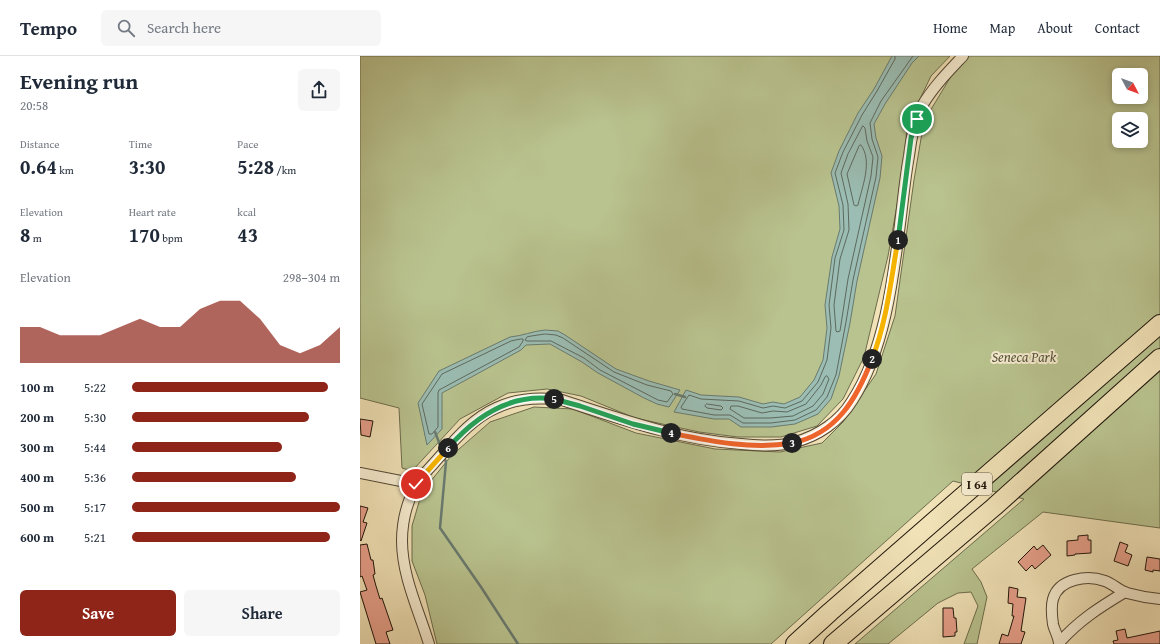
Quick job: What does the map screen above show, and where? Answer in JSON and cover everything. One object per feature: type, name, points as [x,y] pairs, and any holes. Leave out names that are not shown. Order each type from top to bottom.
[{"type":"highway","name":"I 64","points":[[795,644],[1160,324]]},
{"type":"highway","name":"I 64","points":[[833,644],[994,507],[1160,358]]},
{"type":"street","points":[[429,644],[405,566],[402,542],[406,511],[419,480],[470,425],[496,408],[526,399],[541,398],[562,400],[658,431],[727,444],[757,446],[782,445],[813,436],[832,423],[852,401],[864,379],[882,327],[898,240],[911,138],[917,119],[930,94],[941,79],[963,56]]},
{"type":"street","points":[[360,473],[419,480]]},
{"type":"street","points":[[1059,643],[1053,624],[1053,600],[1061,587],[1071,581],[1090,577],[1116,586],[1125,592],[1160,600]]},
{"type":"street","points":[[1059,643],[1070,630],[1082,620],[1125,592]]},
{"type":"green space","points":[[360,56],[950,56],[931,76],[907,126],[904,166],[888,256],[864,357],[843,399],[817,426],[781,437],[738,437],[699,432],[635,418],[581,396],[547,389],[508,393],[460,419],[412,471],[402,468],[399,408],[360,398]]},
{"type":"green space","name":"Seneca Park","points":[[969,56],[1160,56],[1160,528],[1043,512],[972,569],[981,582],[987,597],[977,644],[964,644],[978,606],[971,592],[958,593],[938,603],[888,644],[855,644],[1024,499],[953,481],[771,644],[437,644],[425,595],[412,561],[412,526],[422,492],[451,456],[490,422],[534,407],[573,409],[636,433],[715,449],[780,452],[822,443],[843,422],[876,374],[895,316],[914,180],[924,121],[953,73]]},
{"type":"water","points":[[892,56],[919,56],[912,63],[885,104],[874,124],[876,138],[882,156],[880,178],[857,281],[839,376],[831,399],[818,414],[795,424],[771,427],[741,427],[729,419],[714,419],[674,412],[686,390],[701,395],[739,397],[763,404],[773,402],[784,404],[800,397],[814,380],[823,360],[827,328],[825,305],[832,257],[840,229],[839,206],[831,173],[839,151],[858,113],[874,89]]},
{"type":"water","points":[[545,330],[558,331],[616,369],[680,390],[669,407],[657,404],[598,373],[550,344],[526,345],[521,350],[442,393],[442,429],[427,445],[418,403],[439,371],[510,337]]},
{"type":"building","points":[[360,419],[373,421],[370,437],[361,435]]},
{"type":"building","points":[[360,506],[368,508],[363,522],[367,523],[361,541],[360,540]]},
{"type":"building","points":[[1088,535],[1088,540],[1091,540],[1091,553],[1067,556],[1067,541],[1078,540],[1078,536]]},
{"type":"building","points":[[1120,542],[1128,545],[1125,552],[1132,555],[1128,566],[1114,561]]},
{"type":"building","points":[[367,544],[371,560],[373,560],[375,574],[373,575],[376,586],[380,599],[382,598],[393,630],[386,632],[390,644],[376,644],[360,592],[367,590],[362,576],[360,577],[360,545]]},
{"type":"building","points":[[1043,545],[1051,555],[1035,569],[1032,565],[1026,571],[1018,562],[1034,546],[1037,550]]},
{"type":"building","points":[[1147,557],[1160,559],[1160,571],[1153,570],[1153,572],[1145,570]]},
{"type":"building","points":[[1009,587],[1018,589],[1017,597],[1026,598],[1021,631],[1025,632],[1021,644],[999,644],[1002,634],[1008,636],[1014,616],[1012,616],[1013,604],[1008,603]]},
{"type":"building","points":[[943,608],[953,608],[954,618],[956,618],[957,632],[955,632],[955,636],[943,637]]},
{"type":"building","points":[[1125,629],[1127,638],[1160,631],[1160,644],[1114,644],[1113,641],[1118,640],[1116,631]]},
{"type":"waterway","points":[[675,394],[685,397]]},
{"type":"waterway","points":[[435,432],[442,450]]},
{"type":"waterway","points":[[444,457],[446,462],[440,528],[518,644]]},
{"type":"route","points":[[416,484],[470,425],[496,408],[526,399],[541,398],[562,400],[658,431],[727,444],[757,446],[782,445],[804,440],[824,429],[840,416],[852,401],[864,379],[882,327],[898,240],[911,138],[917,119]]}]
